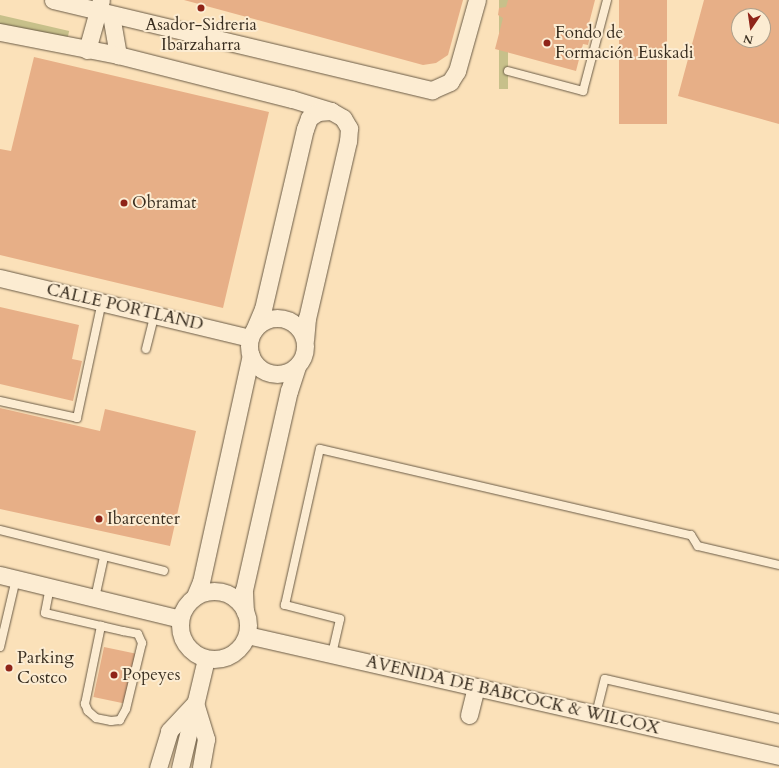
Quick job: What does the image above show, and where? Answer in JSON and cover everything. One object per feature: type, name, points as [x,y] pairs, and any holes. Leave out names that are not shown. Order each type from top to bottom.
[{"type":"street","points":[[53,0],[103,9],[432,90],[450,82],[457,71],[477,0]]},
{"type":"street","points":[[87,50],[103,9]]},
{"type":"street","points":[[103,9],[118,55]]},
{"type":"street","points":[[0,32],[118,55],[331,111],[344,118],[349,128],[348,141],[307,318],[303,358],[297,366],[289,392],[244,590],[248,623],[247,635],[236,652],[216,660],[206,659],[188,648],[180,630],[180,619],[188,602],[195,596],[206,592],[218,591],[229,594],[246,612]]},
{"type":"street","points":[[195,596],[201,582],[251,356],[252,334],[263,309],[305,129],[309,118],[318,112],[331,111]]},
{"type":"street","name":"CALLE PORTLAND","points":[[0,278],[155,314],[252,334]]},
{"type":"street","points":[[252,334],[268,319],[285,318],[301,330],[305,339]]},
{"type":"street","points":[[251,356],[255,363],[270,373],[289,371],[297,366]]},
{"type":"street","points":[[8,577],[180,619]]},
{"type":"street","name":"AVENIDA DE BABCOCK & WILCOX","points":[[247,635],[779,756]]},
{"type":"street","points":[[180,768],[206,659]]},
{"type":"street","points":[[469,715],[476,687]]},
{"type":"street","points":[[158,768],[169,731],[195,703]]},
{"type":"street","points":[[195,703],[206,739],[201,768]]},
{"type":"lane","points":[[508,71],[583,91],[607,0]]},
{"type":"lane","points":[[0,401],[77,418],[102,301]]},
{"type":"lane","points":[[146,350],[155,314]]},
{"type":"lane","points":[[332,654],[340,619],[285,605],[320,449],[691,535],[698,546],[779,565]]},
{"type":"lane","points":[[0,530],[164,572]]},
{"type":"lane","points":[[95,598],[104,557]]},
{"type":"lane","points":[[0,647],[8,577]]},
{"type":"lane","points":[[50,587],[45,613],[138,634],[142,644],[126,708],[120,720],[110,721],[96,718],[88,711],[85,704],[101,626]]},
{"type":"lane","points":[[596,714],[605,679],[779,719]]},
{"type":"shaded area","points":[[499,0],[508,0],[508,89],[499,89]]},
{"type":"shaded area","points":[[0,15],[69,31],[67,40],[0,24]]},
{"type":"building","points":[[184,0],[463,0],[448,55],[436,63],[423,65]]},
{"type":"building","points":[[508,0],[595,0],[587,31],[591,32],[588,45],[583,44],[576,71],[495,49],[503,18],[498,15],[499,8],[506,7]]},
{"type":"building","points":[[619,0],[667,0],[667,124],[619,124]]},
{"type":"building","points":[[704,0],[779,0],[779,124],[678,96]]},
{"type":"building","name":"Obramat","points":[[34,57],[269,112],[223,308],[0,255],[0,149],[11,151]]},
{"type":"building","points":[[0,307],[79,325],[72,359],[82,361],[73,401],[0,384]]},
{"type":"building","points":[[0,408],[100,431],[105,409],[196,431],[170,546],[0,509]]},
{"type":"building","name":"Popeyes","points":[[104,647],[136,654],[126,704],[93,697]]},
{"type":"place","name":"Asador-Sidreria Ibarzaharra","points":[[201,8]]},
{"type":"place","name":"Fondo de Formación Euskadi","points":[[547,43]]},
{"type":"place","name":"Obramat","points":[[124,203]]},
{"type":"place","name":"Ibarcenter","points":[[99,519]]},
{"type":"place","name":"Parking Costco","points":[[9,668]]},
{"type":"place","name":"Popeyes","points":[[114,675]]}]
